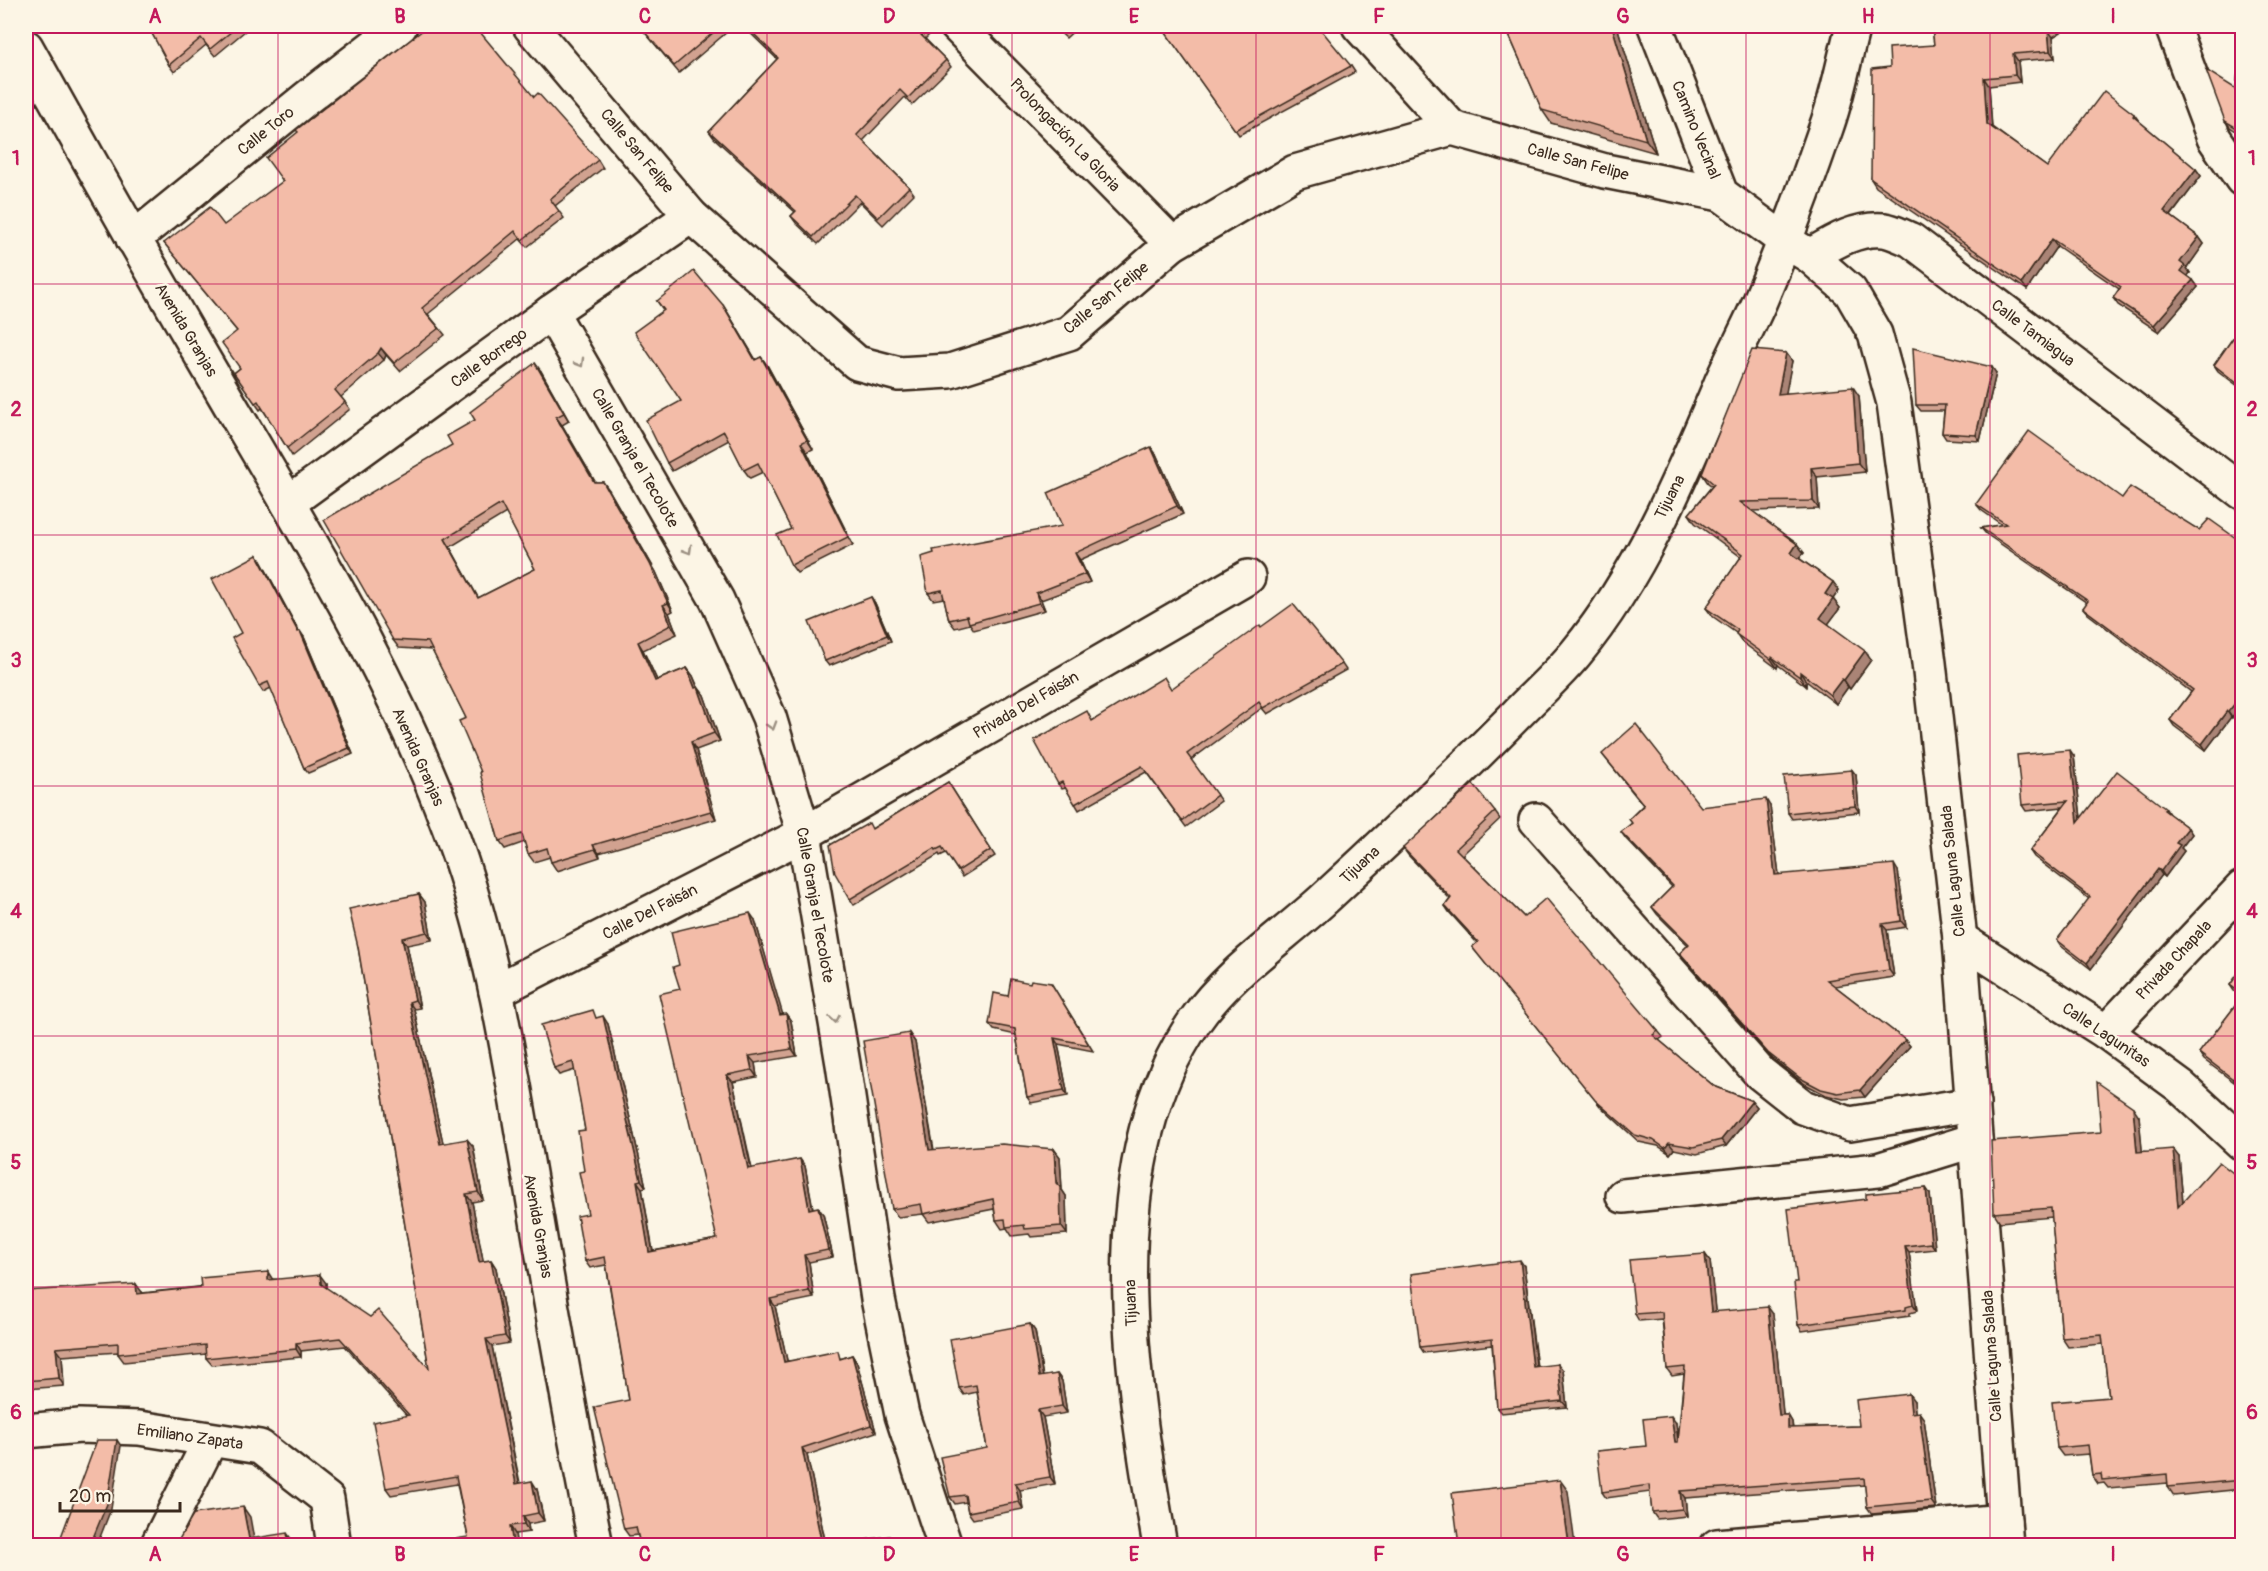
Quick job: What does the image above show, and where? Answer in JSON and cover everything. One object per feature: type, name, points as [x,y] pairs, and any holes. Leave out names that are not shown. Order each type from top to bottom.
[{"type":"street","name":"Calle Toro","points":[[133,239],[308,97],[400,26]]},
{"type":"street","name":"Calle San Felipe","points":[[530,26],[691,216],[856,363],[899,374],[950,371],[1069,333],[1172,244],[1295,172],[1452,128],[1605,171],[1721,194]]},
{"type":"street","name":"Prolongación La Gloria","points":[[957,26],[1172,244]]},
{"type":"street","points":[[1359,26],[1452,128]]},
{"type":"street","name":"Camino Vecinal","points":[[1655,26],[1721,194],[1797,248]]},
{"type":"street","name":"Tijuana","points":[[1160,1545],[1146,1464],[1134,1371],[1130,1280],[1132,1203],[1138,1162],[1165,1071],[1195,1021],[1220,990],[1323,900],[1481,750],[1576,653],[1627,581],[1797,248],[1853,26]]},
{"type":"street","points":[[2172,26],[2214,138],[2242,179]]},
{"type":"street","name":"Avenida Granjas","points":[[26,47],[133,239],[288,503],[348,612],[416,743],[459,856],[484,932],[496,991],[568,1406],[596,1545]]},
{"type":"street","name":"Calle Borrego","points":[[288,503],[552,312],[691,216]]},
{"type":"street","name":"Calle Tamiagua","points":[[1797,248],[1863,232],[1885,230],[1911,240],[2242,492]]},
{"type":"street","name":"Calle Laguna Salada","points":[[1797,248],[1850,291],[1875,334],[1894,403],[1929,663],[1960,939],[2005,1533]]},
{"type":"street","name":"Calle Granja el Tecolote","points":[[552,312],[717,600],[769,717],[804,834],[843,1064],[878,1299],[902,1415],[945,1545]]},
{"type":"street","name":"Privada Del Faisán","points":[[804,834],[1248,577]]},
{"type":"street","points":[[1536,820],[1760,1072],[1803,1107],[1850,1124],[1973,1104]]},
{"type":"street","name":"Calle Del Faisán","points":[[496,991],[804,834]]},
{"type":"street","name":"Privada Chapala","points":[[2106,1032],[2242,888]]},
{"type":"street","name":"Calle Lagunitas","points":[[1960,939],[2106,1032],[2181,1087],[2242,1143]]},
{"type":"street","points":[[1623,1196],[1878,1170],[1976,1140]]},
{"type":"street","name":"Emiliano Zapata","points":[[26,1431],[80,1426],[139,1428],[210,1441],[260,1447],[327,1499],[334,1545]]},
{"type":"street","points":[[157,1545],[210,1441]]},
{"type":"street","points":[[1717,1545],[2005,1533]]},
{"type":"building","points":[[148,26],[238,26],[210,49],[201,38],[169,65]]},
{"type":"building","points":[[428,26],[475,26],[534,97],[538,93],[598,160],[550,199],[559,211],[522,240],[515,231],[422,308],[439,328],[394,363],[381,348],[335,390],[345,402],[287,448],[258,401],[255,403],[234,373],[240,368],[222,343],[237,331],[164,243],[210,207],[224,225],[283,181],[266,158],[298,132],[296,130]]},
{"type":"building","points":[[648,26],[721,26],[674,66],[643,30]]},
{"type":"building","points":[[746,26],[921,26],[924,28],[919,33],[946,60],[908,98],[900,90],[857,135],[909,187],[878,218],[855,195],[813,237],[791,216],[796,211],[709,131],[778,58]]},
{"type":"building","points":[[1055,26],[1069,26],[1062,32]]},
{"type":"building","points":[[1161,26],[1318,26],[1351,66],[1235,130]]},
{"type":"building","points":[[1505,26],[1612,26],[1646,140],[1542,110]]},
{"type":"building","points":[[1932,26],[2055,26],[2048,30],[2050,51],[2013,54],[2015,75],[1984,78],[1987,124],[2047,167],[2104,91],[2134,114],[2133,116],[2196,169],[2164,211],[2199,237],[2180,262],[2185,266],[2181,271],[2193,280],[2154,325],[2113,298],[2121,287],[2052,239],[2022,283],[1871,179],[1872,69],[1890,67],[1889,48],[1934,45]]},
{"type":"building","points":[[2242,39],[2242,131],[2225,121],[2206,70],[2236,89]]},
{"type":"building","points":[[694,271],[723,305],[755,360],[761,357],[807,440],[801,443],[848,537],[791,565],[777,535],[791,529],[758,463],[744,470],[724,431],[667,463],[646,420],[681,401],[634,332],[664,310],[657,301]]},
{"type":"building","points":[[2242,325],[2242,387],[2214,365]]},
{"type":"building","points":[[1913,348],[1992,367],[1976,435],[1942,433],[1945,405],[1916,405]]},
{"type":"building","points":[[1752,350],[1786,353],[1778,394],[1853,387],[1858,463],[1811,468],[1813,501],[1740,502],[1797,544],[1791,553],[1833,582],[1825,594],[1833,599],[1820,618],[1865,651],[1830,695],[1800,672],[1800,677],[1772,657],[1771,659],[1736,634],[1738,630],[1706,608],[1743,554],[1689,514],[1714,484],[1702,474]]},
{"type":"building","points":[[535,363],[564,413],[556,417],[594,482],[603,482],[650,564],[668,603],[663,605],[671,625],[638,642],[655,681],[687,668],[695,688],[698,687],[714,733],[691,742],[711,811],[593,845],[595,849],[551,862],[547,848],[528,854],[522,834],[499,841],[481,772],[459,721],[466,718],[428,642],[393,640],[324,520],[452,445],[447,436],[475,420],[470,412]],"holes":[[[501,504],[535,569],[478,598],[445,539]]]},
{"type":"building","points":[[2029,431],[2122,498],[2130,487],[2199,530],[2209,519],[2240,541],[2242,538],[2242,706],[2236,702],[2202,744],[2170,720],[2193,690],[2083,608],[2088,601],[1981,528],[2006,524],[1976,504]]},
{"type":"building","points":[[1151,447],[1177,506],[1075,553],[1085,574],[1036,593],[1039,603],[969,623],[967,616],[949,620],[942,590],[928,593],[921,557],[934,553],[933,550],[1062,526],[1048,493]]},
{"type":"building","points":[[257,555],[298,632],[300,631],[349,748],[304,768],[268,682],[259,686],[232,638],[241,633],[212,579]]},
{"type":"building","points":[[871,597],[887,635],[825,661],[809,622]]},
{"type":"building","points":[[1293,604],[1342,664],[1263,708],[1259,702],[1187,754],[1217,795],[1182,821],[1142,766],[1075,804],[1062,782],[1058,784],[1034,740],[1087,711],[1092,721],[1164,677],[1171,689]]},
{"type":"building","points":[[1636,724],[1701,807],[1766,799],[1775,875],[1894,864],[1901,921],[1882,924],[1889,970],[1827,980],[1905,1040],[1860,1090],[1838,1093],[1821,1089],[1800,1078],[1768,1053],[1680,953],[1689,944],[1652,907],[1673,886],[1621,832],[1632,823],[1629,819],[1644,805],[1602,754]]},
{"type":"building","points":[[2070,750],[2078,822],[2117,771],[2188,828],[2176,843],[2180,845],[2161,871],[2158,869],[2087,963],[2057,940],[2090,897],[2030,851],[2068,801],[2022,805],[2017,755]]},
{"type":"building","points":[[1852,770],[1855,806],[1788,813],[1784,776]]},
{"type":"building","points":[[948,782],[991,850],[958,871],[942,847],[936,850],[935,848],[850,899],[835,873],[830,845],[869,823],[872,829]]},
{"type":"building","points":[[1473,784],[1495,812],[1456,849],[1524,917],[1546,898],[1658,1031],[1653,1035],[1714,1086],[1752,1101],[1721,1140],[1693,1147],[1669,1143],[1665,1148],[1653,1140],[1635,1135],[1595,1100],[1472,947],[1478,942],[1445,906],[1451,898],[1403,848]]},
{"type":"building","points":[[419,894],[427,932],[402,938],[415,1000],[409,1002],[440,1144],[467,1139],[478,1192],[466,1194],[479,1262],[491,1260],[505,1336],[486,1339],[516,1484],[532,1481],[538,1513],[523,1516],[524,1524],[510,1526],[513,1545],[417,1545],[468,1537],[456,1476],[386,1488],[373,1422],[409,1415],[340,1338],[296,1343],[296,1349],[206,1358],[205,1345],[118,1354],[118,1343],[56,1348],[59,1378],[26,1381],[26,1291],[136,1284],[137,1294],[201,1287],[200,1278],[268,1272],[268,1280],[320,1275],[321,1284],[370,1317],[378,1310],[429,1368],[358,947],[349,909]]},
{"type":"building","points":[[750,913],[780,1015],[786,1014],[792,1049],[749,1056],[752,1070],[727,1075],[748,1169],[800,1159],[809,1209],[818,1207],[828,1250],[804,1255],[809,1291],[770,1299],[784,1362],[838,1351],[840,1359],[852,1355],[871,1425],[802,1448],[822,1545],[644,1545],[644,1543],[640,1544],[636,1527],[624,1529],[594,1407],[629,1400],[605,1257],[585,1261],[577,1216],[588,1214],[579,1172],[584,1171],[578,1131],[585,1130],[573,1062],[554,1068],[541,1025],[593,1010],[596,1018],[603,1016],[641,1180],[637,1181],[649,1252],[717,1239],[659,994],[680,989],[673,967],[679,965],[671,932]]},
{"type":"building","points":[[2242,968],[2242,994],[2230,985]]},
{"type":"building","points":[[1011,979],[1030,983],[1031,980],[1051,983],[1089,1045],[1054,1038],[1064,1090],[1027,1097],[1015,1029],[989,1024],[994,993],[1008,996]]},
{"type":"building","points":[[2242,997],[2242,1066],[2233,1079],[2199,1053]]},
{"type":"building","points":[[909,1033],[929,1150],[1002,1144],[1054,1149],[1056,1183],[1060,1187],[1061,1226],[1025,1229],[1024,1225],[1006,1227],[1005,1219],[996,1220],[993,1199],[923,1214],[921,1204],[892,1209],[863,1041]]},
{"type":"building","points":[[2097,1082],[2133,1107],[2137,1152],[2173,1149],[2178,1207],[2219,1162],[2242,1180],[2242,1480],[2168,1487],[2167,1474],[2102,1480],[2101,1474],[2092,1475],[2088,1445],[2057,1448],[2052,1402],[2109,1397],[2102,1335],[2062,1338],[2051,1208],[1994,1213],[1991,1141],[2101,1132]]},
{"type":"building","points":[[1926,1188],[1931,1243],[1905,1246],[1913,1305],[1906,1307],[1906,1310],[1798,1325],[1794,1282],[1797,1282],[1788,1209],[1866,1199],[1866,1194]]},
{"type":"building","points":[[1705,1254],[1711,1312],[1768,1307],[1779,1415],[1788,1415],[1788,1428],[1859,1426],[1856,1400],[1909,1394],[1911,1413],[1919,1412],[1931,1501],[1867,1507],[1864,1478],[1680,1491],[1682,1509],[1652,1512],[1649,1485],[1602,1492],[1597,1451],[1646,1446],[1643,1419],[1671,1416],[1675,1442],[1678,1442],[1685,1367],[1667,1369],[1662,1312],[1635,1314],[1629,1260]]},
{"type":"building","points":[[1520,1260],[1533,1367],[1558,1364],[1562,1401],[1497,1408],[1492,1339],[1420,1347],[1411,1274]]},
{"type":"building","points":[[1030,1324],[1039,1377],[1057,1374],[1062,1406],[1038,1410],[1050,1477],[1015,1483],[1019,1502],[968,1512],[965,1495],[950,1497],[940,1457],[987,1448],[976,1385],[959,1388],[950,1339]]},
{"type":"building","points":[[97,1440],[117,1440],[107,1504],[90,1545],[58,1545]]},
{"type":"building","points":[[1560,1480],[1569,1545],[1459,1545],[1452,1493]]},
{"type":"building","points":[[243,1507],[249,1539],[287,1533],[289,1545],[179,1545],[178,1541],[194,1514]]},
{"type":"building","points":[[889,1536],[891,1545],[833,1545]]}]
